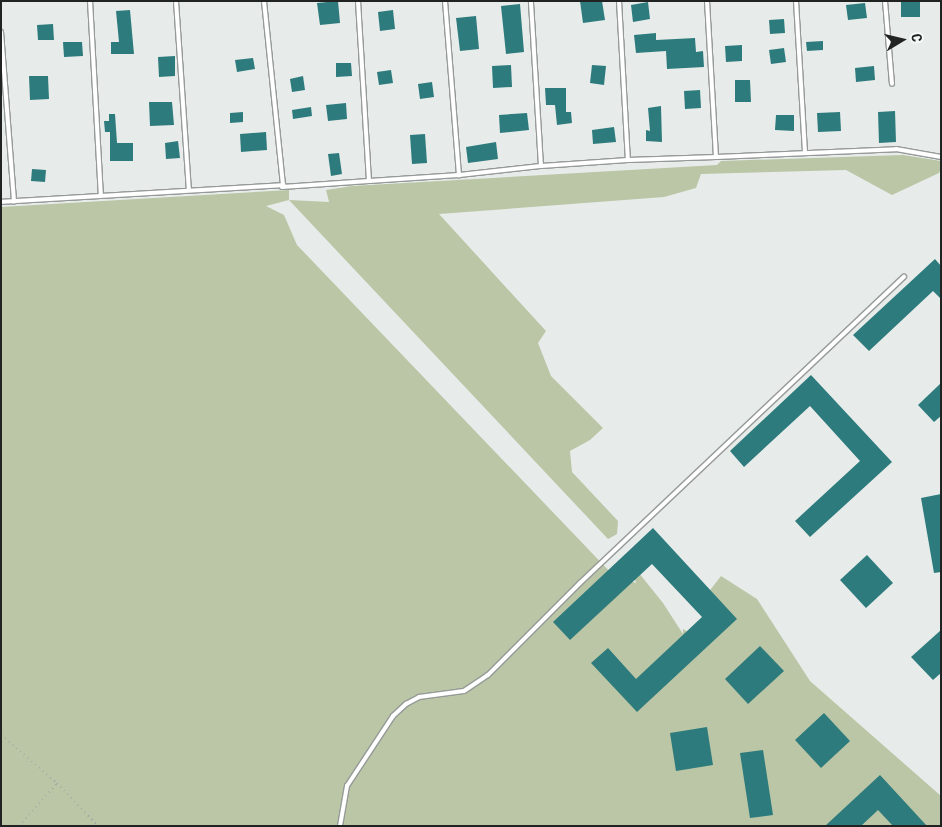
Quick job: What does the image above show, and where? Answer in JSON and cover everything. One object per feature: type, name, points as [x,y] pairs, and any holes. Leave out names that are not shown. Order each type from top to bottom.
[{"type":"lane","points":[[90,1],[101,195]]},
{"type":"lane","points":[[176,1],[189,190]]},
{"type":"lane","points":[[264,1],[282,187]]},
{"type":"lane","points":[[358,1],[369,181]]},
{"type":"lane","points":[[446,1],[459,175]]},
{"type":"lane","points":[[531,1],[541,166]]},
{"type":"lane","points":[[619,1],[628,160]]},
{"type":"lane","points":[[707,1],[716,157]]},
{"type":"lane","points":[[796,1],[805,152]]},
{"type":"lane","points":[[885,1],[892,84]]},
{"type":"lane","points":[[1,32],[14,202]]},
{"type":"lane","points":[[1,202],[189,190],[282,187],[459,175],[541,166],[628,160],[896,149],[941,157]]},
{"type":"lane","points":[[340,826],[341,808],[347,786],[393,716],[406,704],[419,697],[464,691],[488,675],[587,577],[904,277]]},
{"type":"path","points":[[1,735],[57,782],[98,826]]},
{"type":"path","points":[[18,826],[57,782]]},
{"type":"green space","points":[[903,155],[941,161],[939,173],[892,195],[846,170],[701,174],[696,188],[664,197],[439,214],[546,331],[538,343],[551,376],[603,428],[590,440],[570,451],[572,472],[618,521],[617,534],[608,539],[289,200],[329,202],[326,190],[352,186],[717,165],[721,161]]},
{"type":"green space","points":[[289,190],[289,200],[266,206],[284,215],[297,245],[613,575],[636,583],[630,562],[663,603],[683,634],[683,629],[695,636],[719,632],[704,598],[721,576],[757,599],[810,681],[941,796],[941,826],[1,826],[1,207]]},
{"type":"building","points":[[338,1],[340,23],[320,25],[317,3]]},
{"type":"building","points":[[580,1],[602,1],[605,20],[583,23]]},
{"type":"building","points":[[901,1],[920,1],[920,17],[901,17]]},
{"type":"building","points":[[648,2],[650,19],[633,22],[631,5]]},
{"type":"building","points":[[865,3],[867,18],[848,20],[846,5]]},
{"type":"building","points":[[520,4],[524,52],[506,54],[501,6]]},
{"type":"building","points":[[130,10],[134,54],[111,54],[111,42],[119,42],[116,11]]},
{"type":"building","points":[[393,10],[395,29],[380,31],[378,12]]},
{"type":"building","points":[[476,16],[479,49],[460,51],[456,18]]},
{"type":"building","points":[[784,19],[785,33],[770,34],[769,20]]},
{"type":"building","points":[[53,24],[54,40],[38,40],[37,25]]},
{"type":"building","points":[[656,33],[656,40],[695,38],[696,52],[703,51],[704,67],[667,69],[666,51],[636,53],[634,35]]},
{"type":"building","points":[[823,41],[823,50],[807,51],[806,42]]},
{"type":"building","points":[[63,42],[82,42],[83,56],[64,57]]},
{"type":"building","points":[[742,45],[742,61],[726,62],[725,46]]},
{"type":"building","points":[[784,48],[786,62],[771,64],[769,50]]},
{"type":"building","points":[[175,56],[175,76],[159,77],[158,57]]},
{"type":"building","points":[[253,58],[255,69],[237,72],[235,60]]},
{"type":"building","points":[[336,63],[351,63],[352,76],[336,77]]},
{"type":"building","points":[[511,65],[512,87],[493,88],[492,66]]},
{"type":"building","points":[[592,65],[606,66],[604,85],[590,83]]},
{"type":"building","points":[[874,66],[875,80],[856,82],[855,68]]},
{"type":"building","points":[[391,70],[393,83],[379,85],[377,72]]},
{"type":"building","points":[[29,76],[48,76],[49,99],[30,100]]},
{"type":"building","points":[[303,76],[305,90],[292,92],[290,79]]},
{"type":"building","points":[[735,80],[750,80],[751,102],[735,102]]},
{"type":"building","points":[[432,82],[434,97],[420,99],[418,84]]},
{"type":"building","points":[[545,88],[566,88],[566,112],[571,112],[572,123],[557,125],[555,105],[546,105]]},
{"type":"building","points":[[700,90],[701,108],[685,109],[684,91]]},
{"type":"building","points":[[149,102],[172,102],[174,125],[150,126]]},
{"type":"building","points":[[346,103],[347,119],[328,121],[326,105]]},
{"type":"building","points":[[661,106],[662,142],[646,141],[646,130],[650,131],[648,108]]},
{"type":"building","points":[[311,107],[312,116],[293,119],[292,110]]},
{"type":"building","points":[[895,111],[896,142],[879,143],[878,112]]},
{"type":"building","points":[[243,112],[243,122],[230,123],[230,113]]},
{"type":"building","points":[[840,112],[841,131],[818,132],[817,113]]},
{"type":"building","points":[[527,113],[529,130],[500,133],[499,115]]},
{"type":"building","points":[[109,114],[115,114],[117,143],[133,143],[133,161],[110,161],[110,132],[105,132],[104,121],[109,121]]},
{"type":"building","points":[[776,115],[794,115],[794,131],[775,130]]},
{"type":"building","points":[[614,127],[616,142],[593,144],[592,130]]},
{"type":"building","points":[[266,132],[267,150],[241,152],[240,134]]},
{"type":"building","points":[[425,134],[427,163],[412,164],[410,135]]},
{"type":"building","points":[[178,141],[180,158],[166,159],[165,143]]},
{"type":"building","points":[[496,142],[498,159],[468,163],[466,147]]},
{"type":"building","points":[[339,153],[342,174],[331,176],[328,154]]},
{"type":"building","points":[[32,169],[46,170],[45,182],[31,181]]},
{"type":"building","points":[[935,259],[941,266],[941,299],[933,291],[869,351],[853,335]]},
{"type":"building","points":[[811,375],[892,462],[810,537],[795,521],[860,461],[810,406],[744,467],[730,451]]},
{"type":"building","points":[[941,383],[941,416],[934,422],[918,405]]},
{"type":"building","points":[[941,494],[941,572],[934,573],[921,498]]},
{"type":"building","points":[[653,528],[737,619],[637,712],[591,663],[608,648],[636,679],[702,617],[652,564],[570,640],[553,622]]},
{"type":"building","points":[[867,555],[893,583],[866,608],[840,580]]},
{"type":"building","points":[[941,630],[941,673],[933,680],[911,657]]},
{"type":"building","points":[[760,646],[784,671],[748,704],[725,679]]},
{"type":"building","points":[[824,713],[850,741],[821,768],[795,740]]},
{"type":"building","points":[[707,727],[713,765],[676,771],[670,733]]},
{"type":"building","points":[[763,750],[773,815],[750,818],[740,753]]},
{"type":"building","points":[[880,775],[927,826],[893,826],[878,810],[861,826],[825,826]]}]
